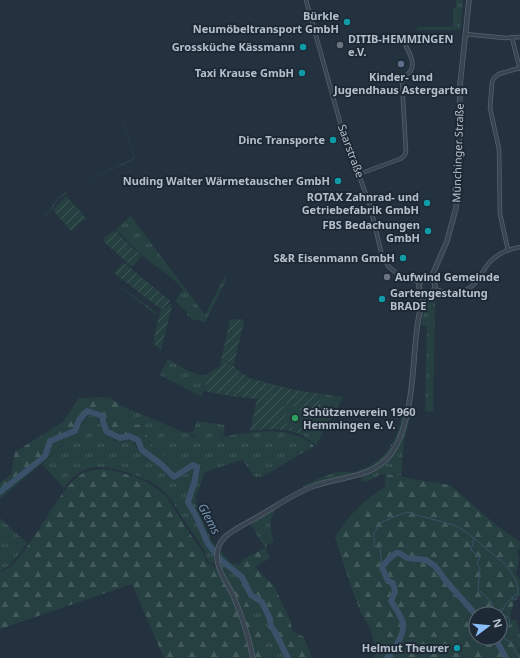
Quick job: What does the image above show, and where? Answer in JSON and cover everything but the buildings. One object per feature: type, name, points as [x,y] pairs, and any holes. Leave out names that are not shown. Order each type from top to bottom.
[{"type":"street","name":"Saarstraße","points":[[306,0],[343,133],[371,206],[379,246],[384,260],[389,267],[399,275],[406,279],[420,282]]},
{"type":"street","name":"Münchinger Straße","points":[[431,278],[447,242],[456,208],[460,85],[469,0]]},
{"type":"street","points":[[465,34],[487,37],[520,37]]},
{"type":"street","points":[[508,250],[500,214],[500,156],[490,111],[492,82],[497,75],[520,68],[512,38]]},
{"type":"street","points":[[359,174],[402,158],[406,152],[402,82],[411,70],[413,64],[403,40]]},
{"type":"street","points":[[434,289],[454,293],[467,290],[476,282],[491,261],[499,254],[520,247]]},
{"type":"street","points":[[425,278],[431,278],[435,283],[434,289],[430,293],[425,293],[420,288],[420,282],[425,278]]},
{"type":"street","points":[[253,658],[236,602],[220,570],[218,551],[220,544],[227,535],[299,492],[328,482],[368,472],[379,466],[395,449],[401,436],[409,410],[414,375],[418,321],[425,293]]},
{"type":"green space","points":[[456,0],[463,0],[460,30],[417,31],[417,27],[453,27],[453,8],[456,7]]},
{"type":"green space","points":[[115,92],[135,159],[74,187],[134,158]]},
{"type":"green space","points":[[74,187],[59,199],[46,216],[43,212],[46,215],[58,198]]},
{"type":"green space","points":[[66,196],[86,218],[71,231],[53,210]]},
{"type":"green space","points":[[131,216],[205,315],[225,276],[227,278],[205,322],[192,319],[187,315],[187,312],[175,301],[183,289],[172,278],[142,256],[116,229]]},
{"type":"green space","points":[[115,230],[142,256],[132,267],[102,240]]},
{"type":"green space","points":[[123,262],[169,300],[169,303],[162,309],[158,307],[114,273]]},
{"type":"green space","points":[[120,287],[124,289],[157,313],[155,314]]},
{"type":"green space","points":[[435,300],[433,412],[425,411],[427,326],[421,325],[426,301]]},
{"type":"green space","points":[[170,304],[172,305],[161,350],[153,343],[160,311]]},
{"type":"green space","points":[[230,320],[244,320],[234,364],[227,362],[220,365]]},
{"type":"green space","points":[[168,359],[192,372],[207,375],[202,397],[160,375]]},
{"type":"green space","points":[[224,363],[231,363],[241,373],[252,379],[295,390],[322,394],[305,437],[285,430],[271,429],[250,431],[257,399],[204,391],[207,375]]},
{"type":"green space","points":[[322,394],[343,397],[316,445],[305,437]]},
{"type":"green space","points":[[109,397],[124,407],[119,423],[142,425],[151,446],[181,469],[198,461],[199,465],[195,469],[179,477],[141,452],[134,440],[119,442],[106,432],[97,417],[88,415],[80,430],[0,499],[0,483],[11,474],[15,452],[63,422],[79,398]]},
{"type":"green space","name":"Schützenverein 1960 Hemmingen e. V.","points":[[293,403],[294,411],[304,410],[306,424],[287,428],[284,404]]},
{"type":"green space","points":[[124,407],[195,437],[199,437],[185,432],[193,432],[197,421],[225,425],[223,436],[209,438],[275,431],[299,437],[311,443],[256,478],[242,460],[205,472],[196,496],[196,504],[212,542],[216,546],[214,565],[209,561],[204,550],[174,503],[156,485],[136,476],[114,469],[99,467],[80,472],[64,488],[42,464],[80,430],[89,415],[97,417],[105,433],[118,442],[133,441],[140,452],[179,477],[195,469],[199,465],[198,461],[181,469],[151,446],[142,425],[119,423]]},
{"type":"green space","points":[[403,411],[406,413],[395,443],[384,458],[377,464],[358,474],[337,477],[304,488],[303,486],[315,480],[336,472],[353,472],[370,466],[377,461],[394,441],[400,424],[401,412]]},
{"type":"green space","points":[[412,411],[404,441],[401,476],[381,474],[366,482],[361,481],[361,478],[383,465],[404,431],[409,413]]},
{"type":"green space","points":[[311,443],[314,446],[262,477],[259,476]]},
{"type":"green space","points":[[104,469],[139,478],[166,496],[203,552],[207,563],[218,569],[235,604],[251,658],[164,658],[132,584],[0,629],[0,572],[10,567],[19,557],[70,484],[85,472]]},
{"type":"green space","points":[[385,474],[450,485],[496,525],[520,542],[520,548],[517,550],[519,559],[516,574],[520,580],[520,595],[516,596],[511,612],[510,624],[519,650],[520,658],[373,658],[377,652],[370,628],[361,613],[335,537],[357,509],[385,487]]},
{"type":"green space","points":[[277,506],[272,516],[271,524],[271,532],[274,542],[267,544],[266,550],[250,523]]},
{"type":"green space","points":[[0,518],[27,543],[12,562],[0,571]]},
{"type":"green space","points":[[265,548],[270,558],[255,567],[274,586],[289,618],[293,632],[304,637],[312,658],[283,658],[265,610],[254,590],[243,579],[221,566],[220,550],[231,563],[240,565],[243,559]]},
{"type":"green space","points":[[221,566],[243,579],[254,590],[265,610],[283,658],[271,658],[237,579],[225,575]]},
{"type":"green space","points":[[225,575],[237,579],[271,658],[255,658],[243,615],[235,594]]},
{"type":"green space","points":[[511,620],[516,620],[520,632],[520,650],[510,627]]},
{"type":"waterway","name":"Glems","points":[[0,492],[45,456],[50,441],[75,431],[79,420],[87,411],[103,416],[106,431],[120,438],[129,436],[138,440],[142,450],[162,465],[174,477],[193,465],[197,467],[195,480],[188,502],[196,516],[208,544],[221,560],[242,577],[251,595],[262,602],[270,619],[271,627],[288,658]]},
{"type":"waterway","name":"Glems","points":[[382,567],[380,548],[374,546],[374,532],[382,522],[406,512],[454,525],[465,531],[505,564],[515,579],[518,594],[508,602],[501,613],[502,615],[508,617],[510,621],[504,638],[512,644],[520,658]]},
{"type":"waterway","points":[[474,539],[471,550],[480,557],[477,564],[480,568],[478,589],[493,606]]},
{"type":"waterway","name":"Glems","points":[[387,658],[397,644],[403,630],[401,616],[391,601],[395,592],[393,583],[388,581],[382,567],[396,553],[399,553],[407,558],[426,560],[435,566],[468,606]]},
{"type":"waterway","name":"Glems","points":[[511,598],[516,600],[518,595]]},
{"type":"waterway","name":"Glems","points":[[499,646],[506,658]]},
{"type":"place","name":"Bürkle Neumöbeltransport GmbH","points":[[347,22]]},
{"type":"place","name":"DITIB-HEMMINGEN e.V.","points":[[340,45]]},
{"type":"place","name":"Grossküche Kässmann","points":[[303,47]]},
{"type":"place","name":"Kinder- und Jugendhaus Astergarten","points":[[401,64]]},
{"type":"place","name":"Taxi Krause GmbH","points":[[302,73]]},
{"type":"place","name":"Dinc Transporte","points":[[333,140]]},
{"type":"place","name":"Nuding Walter Wärmetauscher GmbH","points":[[338,181]]},
{"type":"place","name":"ROTAX Zahnrad- und Getriebefabrik GmbH","points":[[427,203]]},
{"type":"place","name":"FBS Bedachungen GmbH","points":[[428,231]]},
{"type":"place","name":"S&R Eisenmann GmbH","points":[[403,258]]},
{"type":"place","name":"Aufwind Gemeinde","points":[[387,277]]},
{"type":"place","name":"Gartengestaltung BRADE","points":[[382,299]]},
{"type":"place","name":"Schützenverein 1960 Hemmingen e. V.","points":[[295,418]]},
{"type":"place","name":"Helmut Theurer","points":[[457,648]]}]
